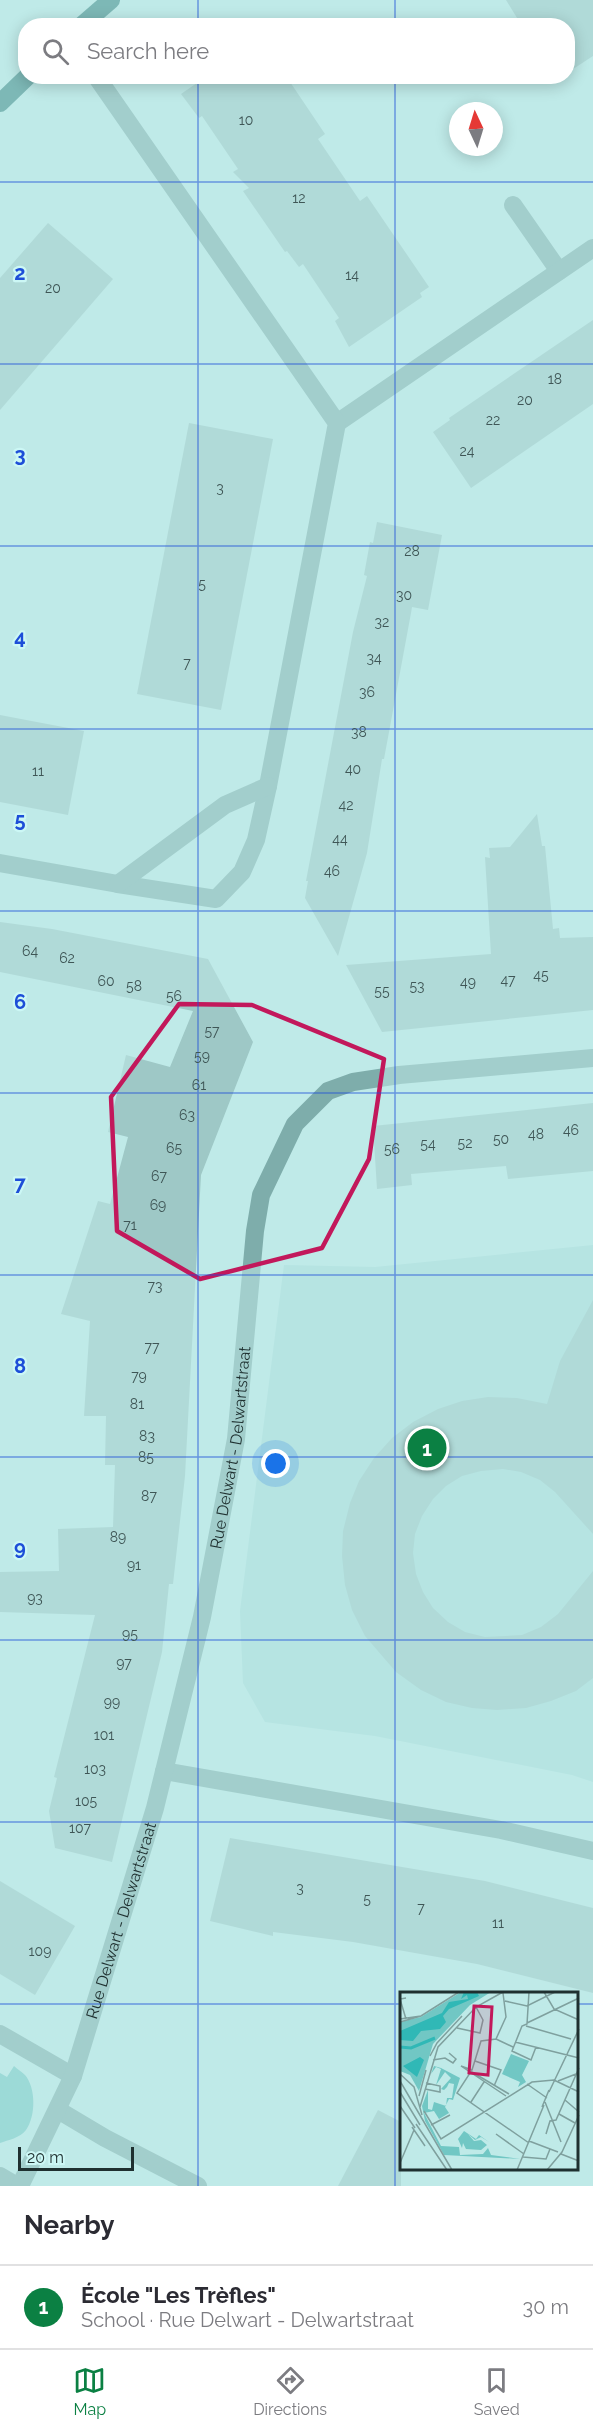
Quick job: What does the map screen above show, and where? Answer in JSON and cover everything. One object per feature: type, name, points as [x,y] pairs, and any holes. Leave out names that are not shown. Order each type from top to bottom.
[{"type":"main road","points":[[90,18],[111,0]]},
{"type":"main road","points":[[0,104],[20,84]]},
{"type":"street","points":[[102,84],[337,423]]},
{"type":"street","points":[[513,205],[559,271]]},
{"type":"street","points":[[0,863],[216,899],[242,872],[256,840],[337,423],[593,248]]},
{"type":"street","points":[[118,884],[225,805],[268,786]]},
{"type":"street","name":"Rue Delwart - Delwartstraat","points":[[0,2176],[19,2186],[73,2076],[120,1927],[164,1771],[202,1617],[236,1439],[255,1231],[261,1195],[294,1124],[328,1091],[353,1082],[399,1075],[593,1058]]},
{"type":"street","points":[[164,1771],[501,1830],[593,1851]]},
{"type":"street","points":[[0,2034],[73,2076]]},
{"type":"street","points":[[58,2110],[105,2138],[198,2186]]},
{"type":"highlighted area","points":[[179,1004],[252,1005],[384,1059],[369,1159],[322,1248],[200,1279],[117,1231],[111,1097]]},
{"type":"shaded area","points":[[593,1245],[593,1782],[572,1775],[375,1736],[265,1722],[243,1683],[240,1611],[284,1265],[375,1267]]},
{"type":"shaded area","points":[[14,2066],[29,2081],[33,2094],[32,2117],[21,2135],[0,2143],[0,2073],[7,2077]]},
{"type":"building","points":[[506,0],[593,0],[593,56],[575,68],[575,18],[517,18]]},
{"type":"building","points":[[195,84],[291,84],[325,134],[318,139],[360,201],[367,196],[429,287],[420,293],[422,297],[349,347],[335,321],[339,318],[303,264],[299,267],[287,251],[285,252],[243,191],[249,188],[233,172],[238,169],[202,116],[199,118],[181,94]]},
{"type":"building","points":[[48,223],[113,279],[0,410],[0,278]]},
{"type":"building","points":[[593,320],[593,404],[471,488],[433,432],[450,420],[449,418]]},
{"type":"building","points":[[189,423],[273,439],[221,710],[137,694]]},
{"type":"building","points":[[377,522],[442,535],[428,610],[412,607],[384,759],[382,759],[367,853],[338,956],[305,898],[308,881],[306,881],[353,632],[367,576],[364,575],[370,542],[373,543]]},
{"type":"building","points":[[0,715],[84,731],[68,815],[0,802]]},
{"type":"building","points":[[537,814],[542,846],[545,846],[553,929],[559,928],[560,938],[593,937],[593,1010],[382,1032],[346,965],[491,954],[485,857],[490,858],[489,848],[510,847]]},
{"type":"building","points":[[0,922],[52,929],[208,959],[253,1042],[201,1175],[185,1476],[173,1584],[169,1584],[162,1652],[112,1862],[55,1848],[49,1811],[57,1778],[54,1777],[95,1615],[0,1612],[0,1572],[59,1571],[58,1529],[113,1527],[115,1465],[105,1465],[106,1416],[84,1416],[90,1321],[61,1314],[98,1201],[110,1204],[128,1137],[108,1132],[126,1055],[170,1067],[193,1011],[0,972]]},
{"type":"building","points":[[593,1103],[593,1171],[508,1179],[506,1166],[411,1174],[412,1185],[377,1189],[373,1126]]},
{"type":"building","points":[[593,1300],[593,1534],[555,1492],[540,1480],[521,1472],[503,1469],[481,1471],[462,1476],[446,1486],[433,1499],[422,1516],[415,1534],[413,1553],[416,1574],[433,1608],[448,1622],[465,1632],[485,1637],[522,1635],[541,1627],[558,1614],[593,1571],[593,1678],[576,1691],[526,1708],[497,1710],[472,1708],[446,1702],[421,1690],[396,1672],[365,1636],[352,1610],[345,1585],[342,1556],[343,1531],[350,1503],[359,1481],[374,1458],[392,1438],[413,1422],[438,1409],[462,1401],[488,1397],[517,1398],[547,1404],[560,1361]]},
{"type":"building","points":[[230,1838],[485,1881],[593,1908],[593,1993],[477,1964],[353,1942],[273,1932],[273,1936],[210,1921]]},
{"type":"building","points":[[0,1881],[75,1926],[35,1995],[0,1974]]},
{"type":"building","points":[[378,2110],[400,2121],[401,2186],[338,2186]]},
{"type":"place","name":"École \"Les Trèfles\"","points":[[427,1448]]}]
